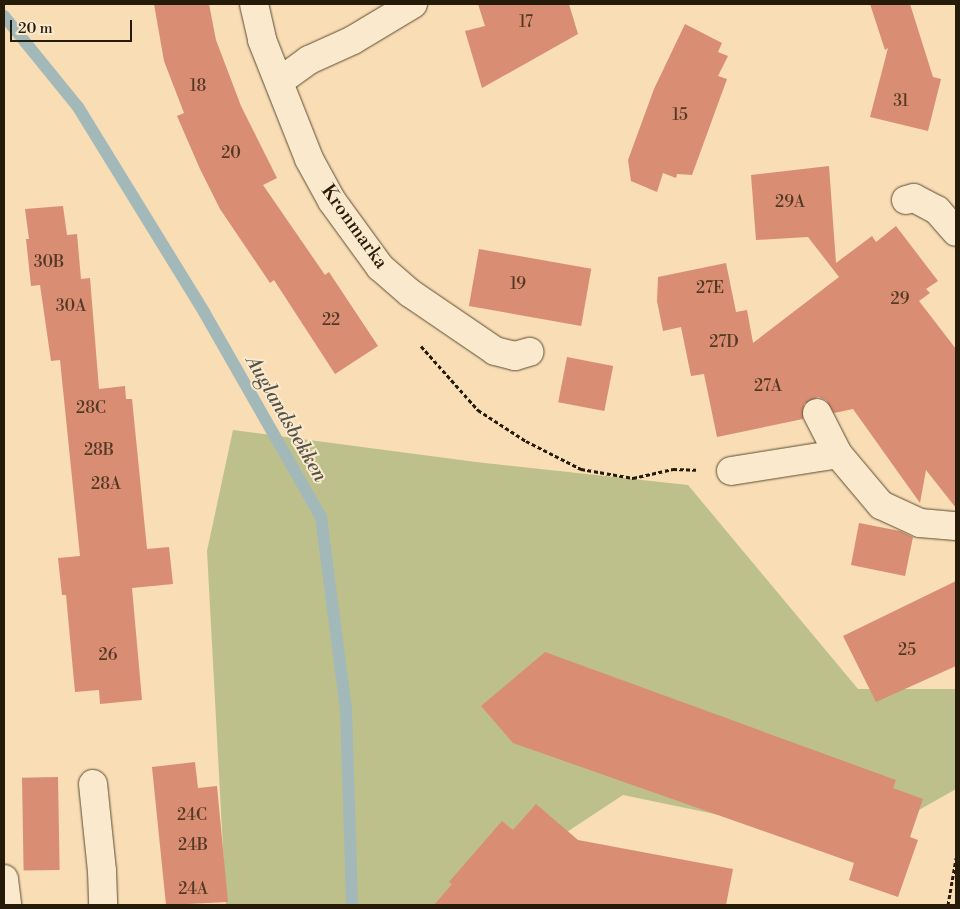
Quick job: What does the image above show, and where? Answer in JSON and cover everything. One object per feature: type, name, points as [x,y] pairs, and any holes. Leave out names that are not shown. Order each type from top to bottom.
[{"type":"street","name":"Kronmarka","points":[[254,4],[262,40],[314,167],[332,201],[380,267],[410,293],[495,350],[515,356],[529,352]]},
{"type":"street","points":[[280,81],[309,60],[353,40],[413,4]]},
{"type":"street","points":[[906,200],[914,198],[937,210],[956,232]]},
{"type":"street","points":[[816,413],[838,454],[881,504],[920,523],[956,526]]},
{"type":"street","points":[[731,471],[838,454]]},
{"type":"street","points":[[93,784],[102,871],[103,905]]},
{"type":"street","points":[[4,879],[7,905]]},
{"type":"path","points":[[414,338],[478,410],[526,441],[581,470],[633,478],[673,469],[731,471]]},
{"type":"path","points":[[948,905],[956,858]]},
{"type":"green space","points":[[233,430],[476,462],[688,485],[858,689],[956,689],[956,789],[859,844],[623,795],[538,851],[538,905],[226,905],[207,551]]},
{"type":"building","points":[[154,4],[209,4],[216,40],[241,106],[277,178],[263,185],[325,275],[329,272],[378,346],[335,374],[274,280],[270,283],[220,209],[200,169],[177,116],[184,113],[164,61]]},
{"type":"building","points":[[478,4],[569,4],[578,34],[482,88],[465,31],[485,26]]},
{"type":"building","points":[[870,4],[910,4],[933,77],[941,79],[928,131],[870,117],[888,48],[885,50]]},
{"type":"building","points":[[685,24],[722,43],[718,52],[728,56],[718,76],[727,79],[692,175],[677,174],[676,178],[663,173],[657,192],[631,181],[628,160],[654,89]]},
{"type":"building","points":[[829,166],[836,263],[872,236],[876,242],[896,226],[938,281],[926,289],[930,293],[919,301],[956,349],[956,508],[926,470],[920,503],[853,409],[834,413],[826,400],[818,397],[804,404],[803,419],[717,437],[704,374],[691,376],[681,327],[663,331],[657,301],[658,277],[726,263],[736,312],[747,310],[753,343],[839,277],[808,237],[756,240],[751,175]]},
{"type":"building","points":[[63,206],[67,235],[77,234],[81,279],[90,278],[99,389],[125,386],[126,399],[132,399],[147,549],[169,547],[173,584],[132,588],[142,700],[100,704],[99,690],[75,692],[66,595],[62,595],[58,558],[80,556],[60,360],[51,361],[40,285],[31,286],[26,239],[29,239],[25,209]]},
{"type":"building","points":[[479,249],[591,269],[581,326],[469,306]]},
{"type":"building","points":[[567,357],[613,366],[604,411],[558,402]]},
{"type":"building","points":[[859,523],[900,531],[913,537],[905,576],[851,565]]},
{"type":"building","points":[[956,581],[956,666],[876,702],[843,636]]},
{"type":"building","points":[[545,652],[896,780],[893,788],[923,799],[910,837],[918,840],[898,897],[849,880],[854,863],[513,743],[481,706]]},
{"type":"building","points":[[195,762],[198,788],[217,786],[228,902],[166,905],[152,767]]},
{"type":"building","points":[[58,777],[60,870],[24,871],[22,778]]},
{"type":"building","points":[[536,804],[578,840],[733,869],[726,905],[434,905],[452,884],[449,882],[502,821],[513,830]]},
{"type":"waterway","name":"Auglandsbekken","points":[[4,16],[78,107],[204,312],[321,517],[346,709],[352,905]]}]
